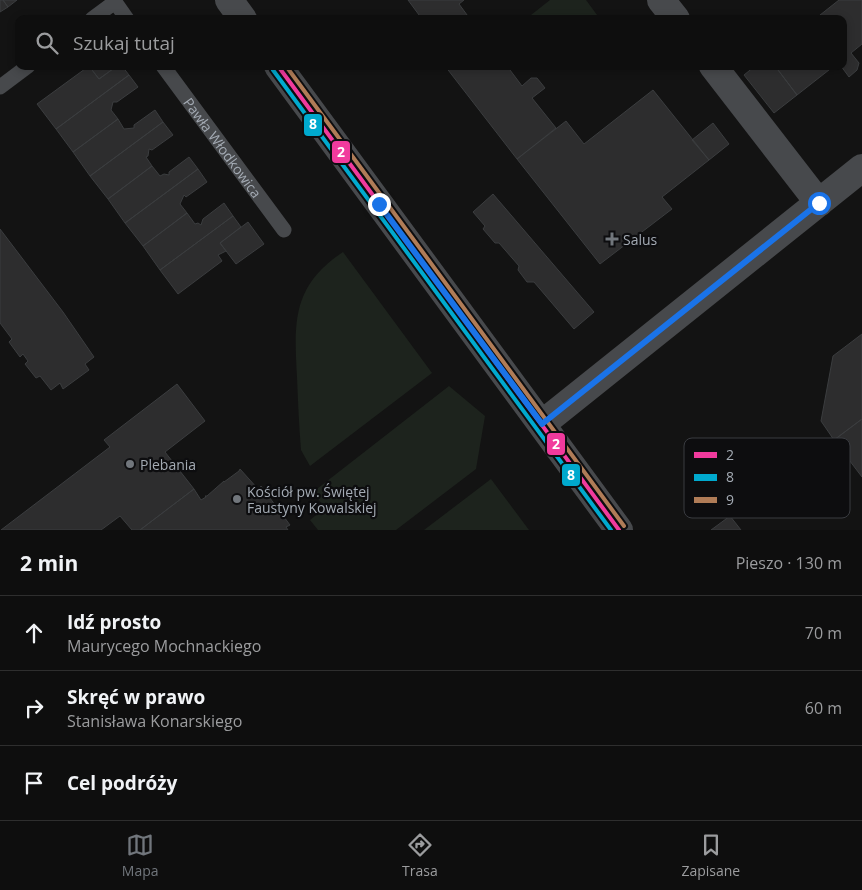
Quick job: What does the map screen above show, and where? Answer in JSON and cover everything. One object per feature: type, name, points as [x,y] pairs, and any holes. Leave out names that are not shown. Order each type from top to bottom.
[{"type":"street","points":[[229,0],[240,15]]},
{"type":"street","points":[[661,0],[673,15]]},
{"type":"street","points":[[281,70],[619,530]]},
{"type":"street","points":[[716,70],[819,203]]},
{"type":"street","points":[[542,424],[862,168]]},
{"type":"lane","points":[[97,15],[115,2],[124,15]]},
{"type":"lane","points":[[0,87],[23,70]]},
{"type":"lane","name":"Pawła Włodkowica","points":[[165,70],[284,230]]},
{"type":"shaded area","points":[[550,0],[586,0],[597,15],[566,15],[531,15]]},
{"type":"shaded area","points":[[343,252],[432,373],[310,466],[301,450],[296,357],[297,322],[305,292],[314,278],[326,265]]},
{"type":"shaded area","points":[[449,386],[485,416],[476,469],[396,530],[318,530],[310,520],[325,508],[313,492]]},
{"type":"shaded area","points":[[491,479],[529,530],[424,530]]},
{"type":"building","points":[[0,0],[3,0],[8,7],[0,12]]},
{"type":"building","points":[[3,0],[17,0],[8,7]]},
{"type":"building","points":[[408,0],[464,0],[459,4],[467,15],[419,15]]},
{"type":"building","points":[[839,0],[862,0],[862,44],[851,53],[859,63],[857,70],[849,77],[844,70],[847,70],[847,15],[820,15]]},
{"type":"building","points":[[84,70],[92,70],[99,79],[111,70],[125,70],[129,75],[56,129],[37,104]]},
{"type":"building","points":[[92,70],[111,70],[99,79]]},
{"type":"building","points":[[448,70],[510,70],[522,86],[531,78],[537,78],[545,88],[532,98],[556,128],[517,159]]},
{"type":"building","points":[[750,70],[778,70],[797,95],[774,113],[744,75]]},
{"type":"building","points":[[778,70],[829,70],[797,95]]},
{"type":"building","points":[[129,75],[138,87],[117,102],[113,102],[111,110],[118,119],[73,152],[56,129]]},
{"type":"building","points":[[653,90],[709,160],[662,197],[672,209],[600,264],[517,159],[566,121],[584,144]]},
{"type":"building","points":[[155,110],[163,122],[90,176],[73,152],[118,119],[124,129],[134,128],[134,125]]},
{"type":"building","points":[[163,122],[173,135],[152,150],[149,149],[148,156],[146,157],[152,166],[108,199],[90,176]]},
{"type":"building","points":[[713,123],[729,144],[709,160],[692,140]]},
{"type":"building","points":[[189,157],[198,169],[125,223],[108,199],[152,166],[160,176],[164,174],[169,175],[169,172]]},
{"type":"building","points":[[198,169],[207,182],[186,197],[184,195],[180,204],[187,213],[143,246],[125,223]]},
{"type":"building","points":[[493,194],[594,312],[574,329],[534,282],[527,282],[518,270],[519,266],[499,243],[495,243],[483,229],[485,226],[473,212]]},
{"type":"building","points":[[224,203],[233,216],[160,270],[143,246],[187,213],[195,224],[201,225],[203,219]]},
{"type":"building","points":[[233,216],[241,227],[220,243],[226,251],[218,255],[222,261],[178,294],[160,270]]},
{"type":"building","points":[[248,222],[264,244],[236,264],[220,243]]},
{"type":"building","points":[[0,229],[63,312],[94,357],[85,364],[89,370],[63,389],[60,383],[51,390],[40,376],[36,378],[25,364],[28,361],[23,354],[20,357],[9,342],[12,339],[0,323]]},
{"type":"building","points":[[862,334],[862,419],[837,438],[833,438],[821,421],[833,356]]},
{"type":"building","name":"Plebania","points":[[177,384],[205,421],[165,452],[194,489],[140,530],[132,530],[120,516],[101,530],[1,530],[110,447],[104,440]]},
{"type":"building","points":[[862,419],[862,477],[850,461],[850,438],[837,438]]},
{"type":"building","name":"Kościół pw. Świętej Faustyny Kowalskiej","points":[[240,469],[258,489],[261,486],[290,525],[286,527],[288,530],[140,530],[194,489],[201,500]]},
{"type":"building","points":[[727,518],[732,518],[741,530],[711,530]]},
{"type":"transit line","name":"8","points":[[273,70],[611,530]]},
{"type":"transit line","name":"2","points":[[281,70],[619,530]]},
{"type":"transit line","name":"9","points":[[289,70],[624,526]]},
{"type":"place","name":"Salus","points":[[612,239]]},
{"type":"place","name":"Plebania","points":[[130,464]]},
{"type":"place","name":"Kościół pw. Świętej Faustyny Kowalskiej","points":[[237,499]]},
{"type":"route","points":[[379,204],[542,424],[819,203]]}]
